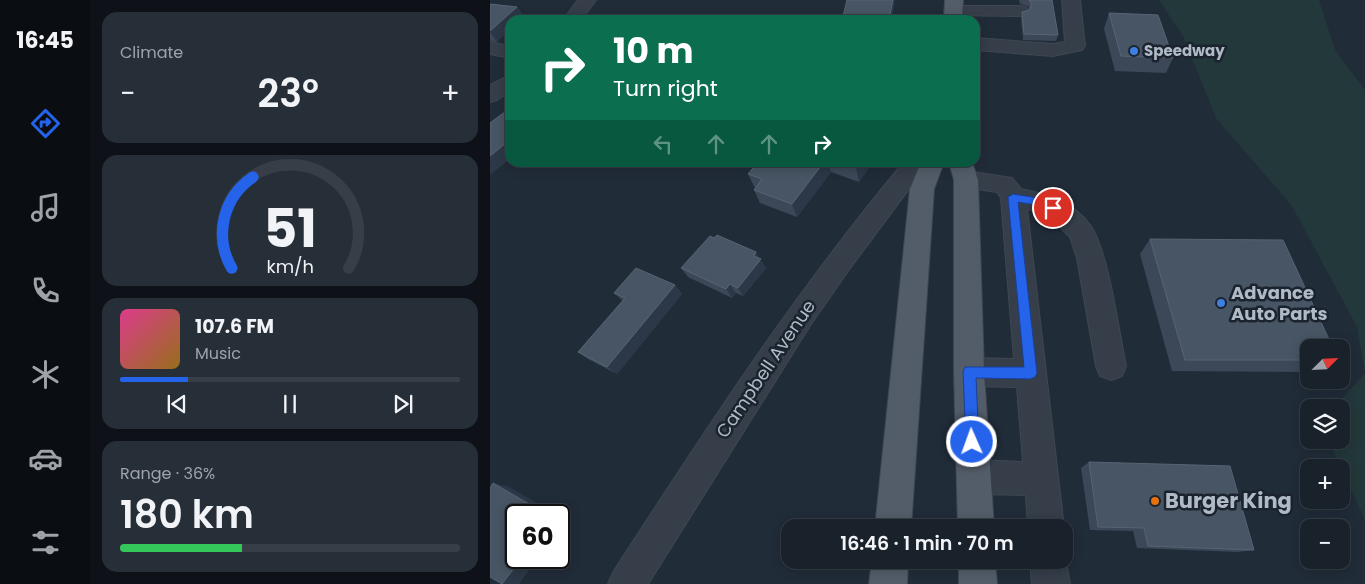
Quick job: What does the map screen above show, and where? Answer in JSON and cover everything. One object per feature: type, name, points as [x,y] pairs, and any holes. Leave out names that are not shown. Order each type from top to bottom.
[{"type":"main road","points":[[894,519],[922,189],[931,167]]},
{"type":"main road","points":[[963,171],[976,519]]},
{"type":"main road","points":[[888,584],[889,569]]},
{"type":"main road","points":[[977,569],[978,584]]},
{"type":"street","points":[[576,15],[587,0]]},
{"type":"street","points":[[953,10],[1010,14],[1003,46]]},
{"type":"street","points":[[980,44],[1052,50],[1075,46],[1072,12],[1053,18]]},
{"type":"street","points":[[490,48],[505,51]]},
{"type":"street","points":[[490,95],[505,84]]},
{"type":"street","name":"Campbell Avenue","points":[[627,584],[748,392],[879,208],[914,167]]},
{"type":"street","points":[[963,171],[1004,184],[1013,197],[1045,519]]},
{"type":"street","points":[[1013,197],[1044,202],[1062,213],[1082,232],[1090,258],[1111,366]]},
{"type":"street","points":[[969,372],[1030,373]]},
{"type":"street","points":[[974,477],[1042,479]]},
{"type":"street","points":[[1049,569],[1051,584]]},
{"type":"green space","points":[[1159,0],[1319,0],[1335,50],[1365,90],[1365,373],[1357,327],[1292,206],[1216,118],[1183,36]]},
{"type":"green space","points":[[1365,373],[1365,520],[1350,488],[1350,459],[1337,459],[1332,449],[1350,449],[1350,399],[1342,399]]},
{"type":"building","points":[[847,0],[893,0],[890,15],[843,15]]},
{"type":"building","points":[[1029,0],[1052,0],[1058,35],[1024,34],[1022,12],[1029,10],[1032,5]]},
{"type":"building","points":[[490,4],[517,7],[508,15],[505,15],[505,18],[490,31]]},
{"type":"building","points":[[1109,13],[1158,15],[1173,58],[1121,56]]},
{"type":"building","points":[[505,112],[505,144],[490,156],[490,123]]},
{"type":"building","points":[[754,167],[820,167],[792,204],[754,190],[762,179],[748,174]]},
{"type":"building","points":[[717,235],[756,252],[754,256],[761,259],[738,288],[730,284],[726,289],[681,268],[710,236],[714,238]]},
{"type":"building","name":"Advance Auto Parts","points":[[1150,239],[1283,240],[1329,339],[1300,339],[1300,360],[1185,360]]},
{"type":"building","points":[[636,268],[675,285],[607,367],[578,352],[625,298],[614,293]]},
{"type":"building","name":"Burger King","points":[[1089,462],[1230,466],[1254,550],[1148,546],[1144,528],[1098,527]]},
{"type":"building","points":[[493,483],[529,504],[505,504],[505,569],[514,569],[502,584],[490,577],[490,488]]},
{"type":"place","name":"Speedway","points":[[1134,51]]},
{"type":"place","name":"Advance Auto Parts","points":[[1221,303]]},
{"type":"place","name":"Burger King","points":[[1155,501]]},
{"type":"route","points":[[972,442],[969,372],[1030,373],[1013,197],[1044,202],[1053,208]]}]
